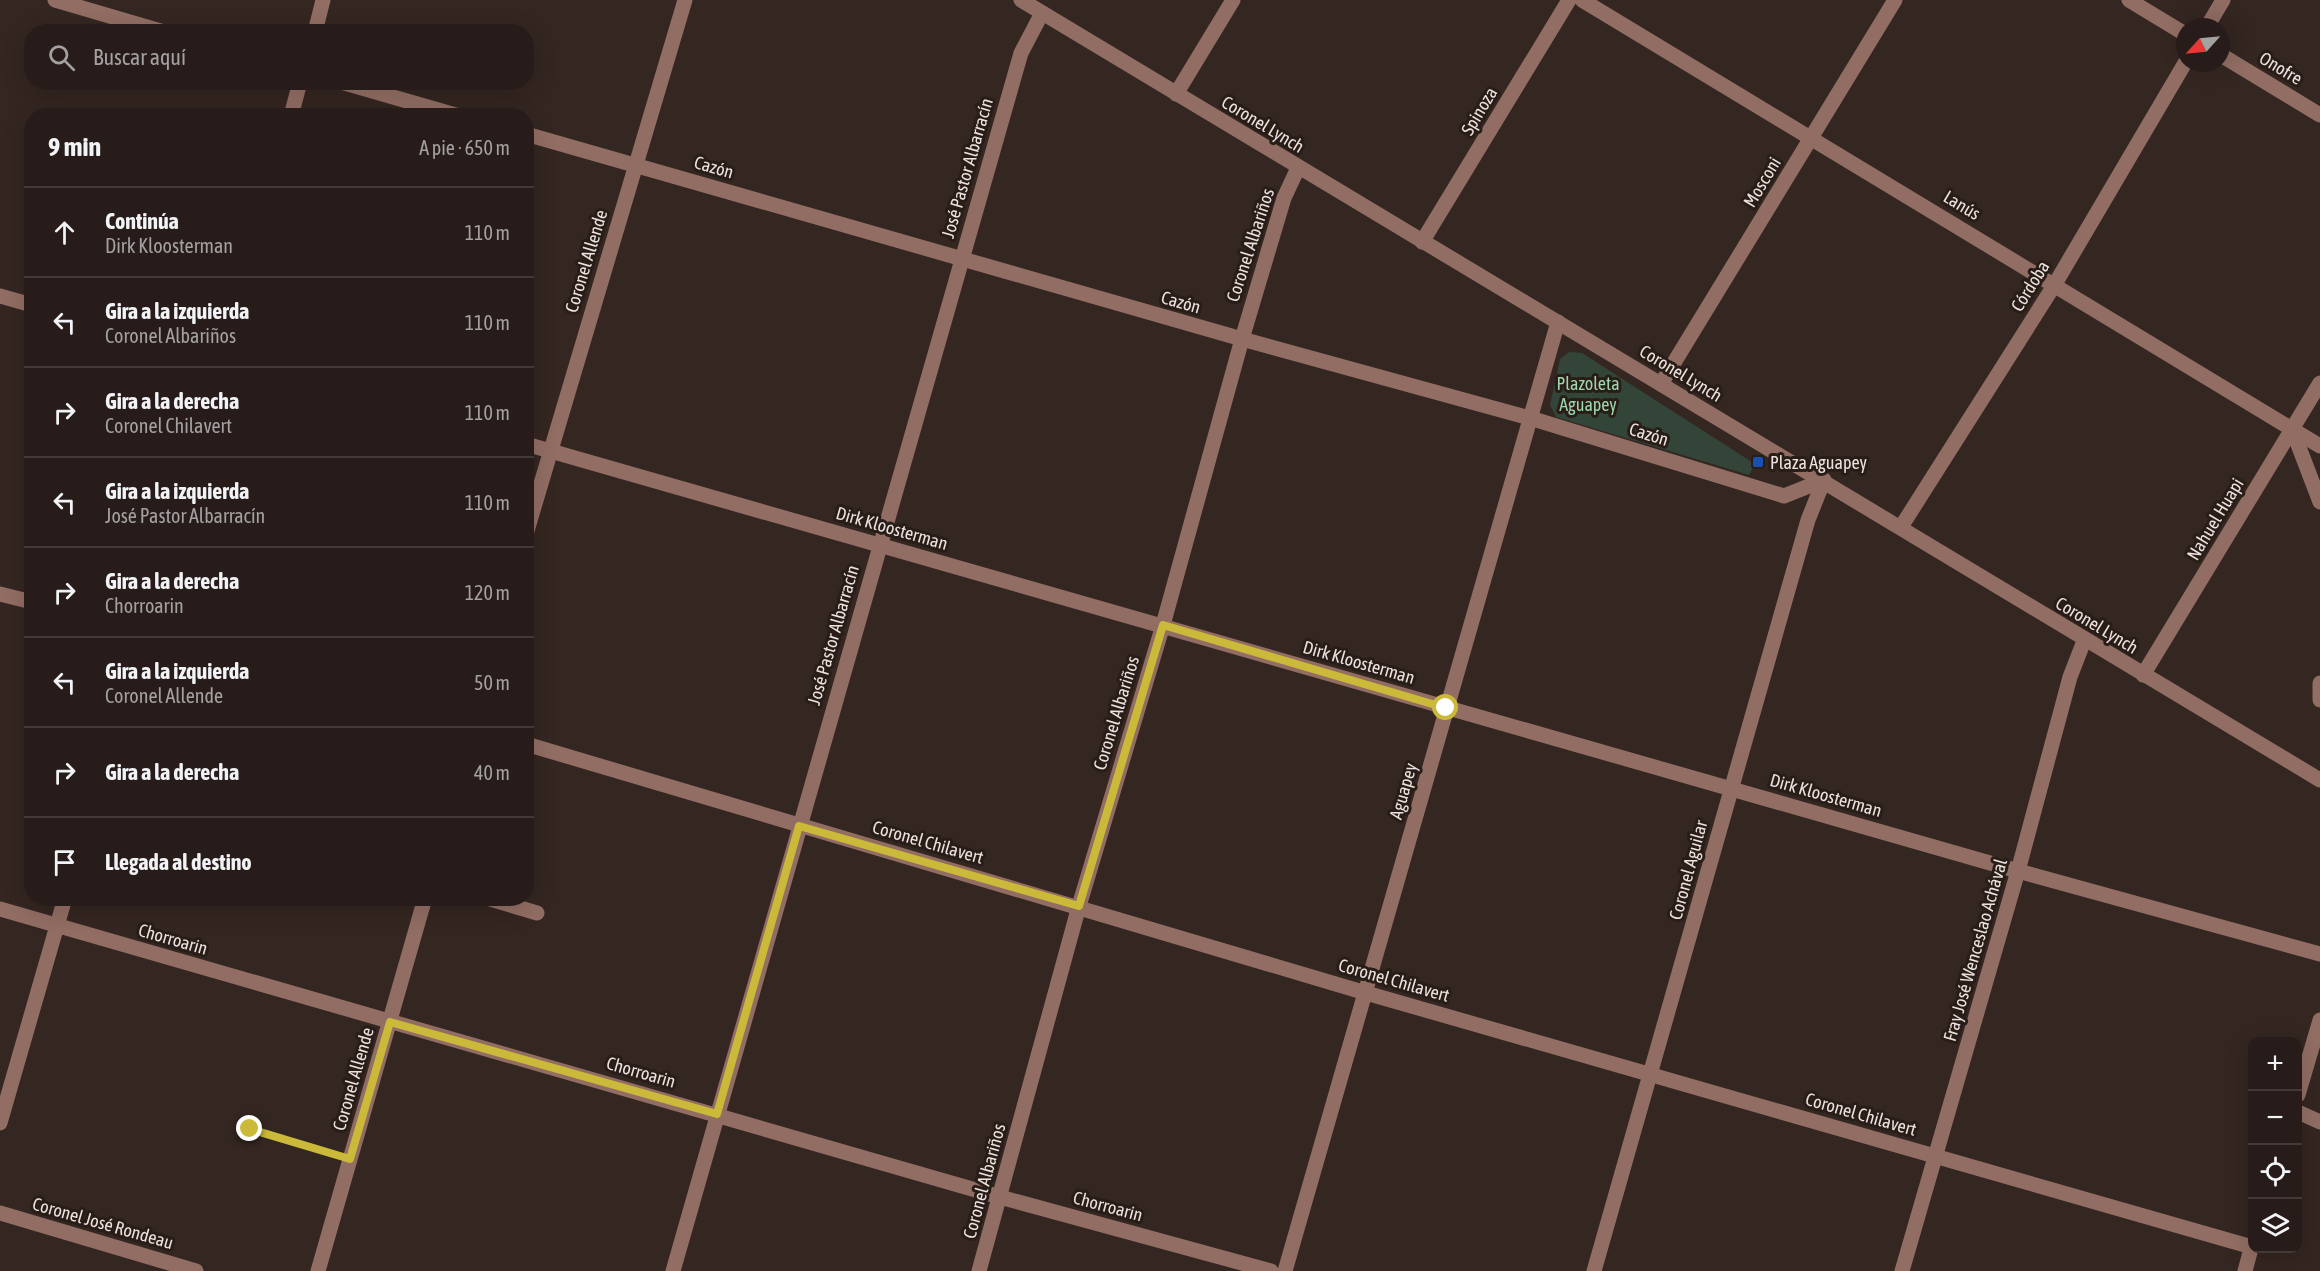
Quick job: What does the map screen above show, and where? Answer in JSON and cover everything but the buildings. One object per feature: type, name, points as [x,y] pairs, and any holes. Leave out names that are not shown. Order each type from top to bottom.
[{"type":"street","points":[[55,0],[137,24]]},
{"type":"street","points":[[317,24],[323,0]]},
{"type":"street","name":"Coronel Allende","points":[[534,505],[685,0]]},
{"type":"street","name":"Coronel Lynch","points":[[1021,0],[1298,168],[1824,480],[2085,641],[2320,780]]},
{"type":"street","points":[[1176,94],[1233,0]]},
{"type":"street","name":"Spinoza","points":[[1422,242],[1569,0]]},
{"type":"street","name":"Lanús","points":[[1582,0],[2320,446]]},
{"type":"street","name":"Mosconi","points":[[1661,384],[1894,0]]},
{"type":"street","points":[[2129,0],[2176,29]]},
{"type":"street","points":[[2212,18],[2223,0]]},
{"type":"street","name":"José Pastor Albarracín","points":[[673,1271],[1021,53],[1042,14]]},
{"type":"street","name":"Onofre","points":[[2230,60],[2320,115]]},
{"type":"street","name":"Córdoba","points":[[1901,527],[2055,284],[2180,72]]},
{"type":"street","points":[[293,108],[298,90]]},
{"type":"street","points":[[369,90],[431,108]]},
{"type":"street","name":"Cazón","points":[[534,136],[1242,339],[1530,418],[1784,496],[1824,480]]},
{"type":"street","name":"Coronel Albariños","points":[[980,1271],[1079,906],[1163,625],[1242,339],[1284,198],[1298,168]]},
{"type":"street","points":[[0,296],[24,303]]},
{"type":"street","name":"Aguapey","points":[[1285,1271],[1558,322]]},
{"type":"street","name":"Nahuel Huapi","points":[[2143,675],[2320,383]]},
{"type":"street","points":[[2292,429],[2320,502]]},
{"type":"street","name":"Dirk Kloosterman","points":[[534,446],[2018,871],[2320,954]]},
{"type":"street","name":"Coronel Aguilar","points":[[1594,1271],[1652,1075],[1808,520],[1824,480]]},
{"type":"street","points":[[0,594],[24,600]]},
{"type":"street","name":"Fray José Wenceslao Achával","points":[[1902,1271],[2018,871],[2070,677],[2085,641]]},
{"type":"street","points":[[2320,683],[2320,700]]},
{"type":"street","name":"Coronel Chilavert","points":[[534,746],[799,826],[1079,906],[1366,993],[2248,1245]]},
{"type":"street","points":[[0,1123],[63,906]]},
{"type":"street","name":"Coronel Allende","points":[[318,1271],[423,906]]},
{"type":"street","points":[[514,906],[537,913]]},
{"type":"street","name":"Chorroarin","points":[[0,909],[1000,1197],[1271,1271]]},
{"type":"street","points":[[2299,1091],[2320,1020]]},
{"type":"street","points":[[2302,1114],[2320,1122]]},
{"type":"street","name":"Coronel José Rondeau","points":[[0,1213],[196,1271]]},
{"type":"street","points":[[2245,1271],[2250,1253]]},
{"type":"path","points":[[250,1129],[350,1159]]},
{"type":"green space","name":"Plazoleta Aguapey","points":[[1569,352],[1582,353],[1755,464],[1749,475],[1556,417],[1550,405],[1560,359]]},
{"type":"place","name":"Plaza Aguapey","points":[[1758,462]]},
{"type":"route","points":[[250,1129],[350,1159],[390,1022],[717,1114],[799,826],[1079,906],[1163,625],[1446,708]]}]
